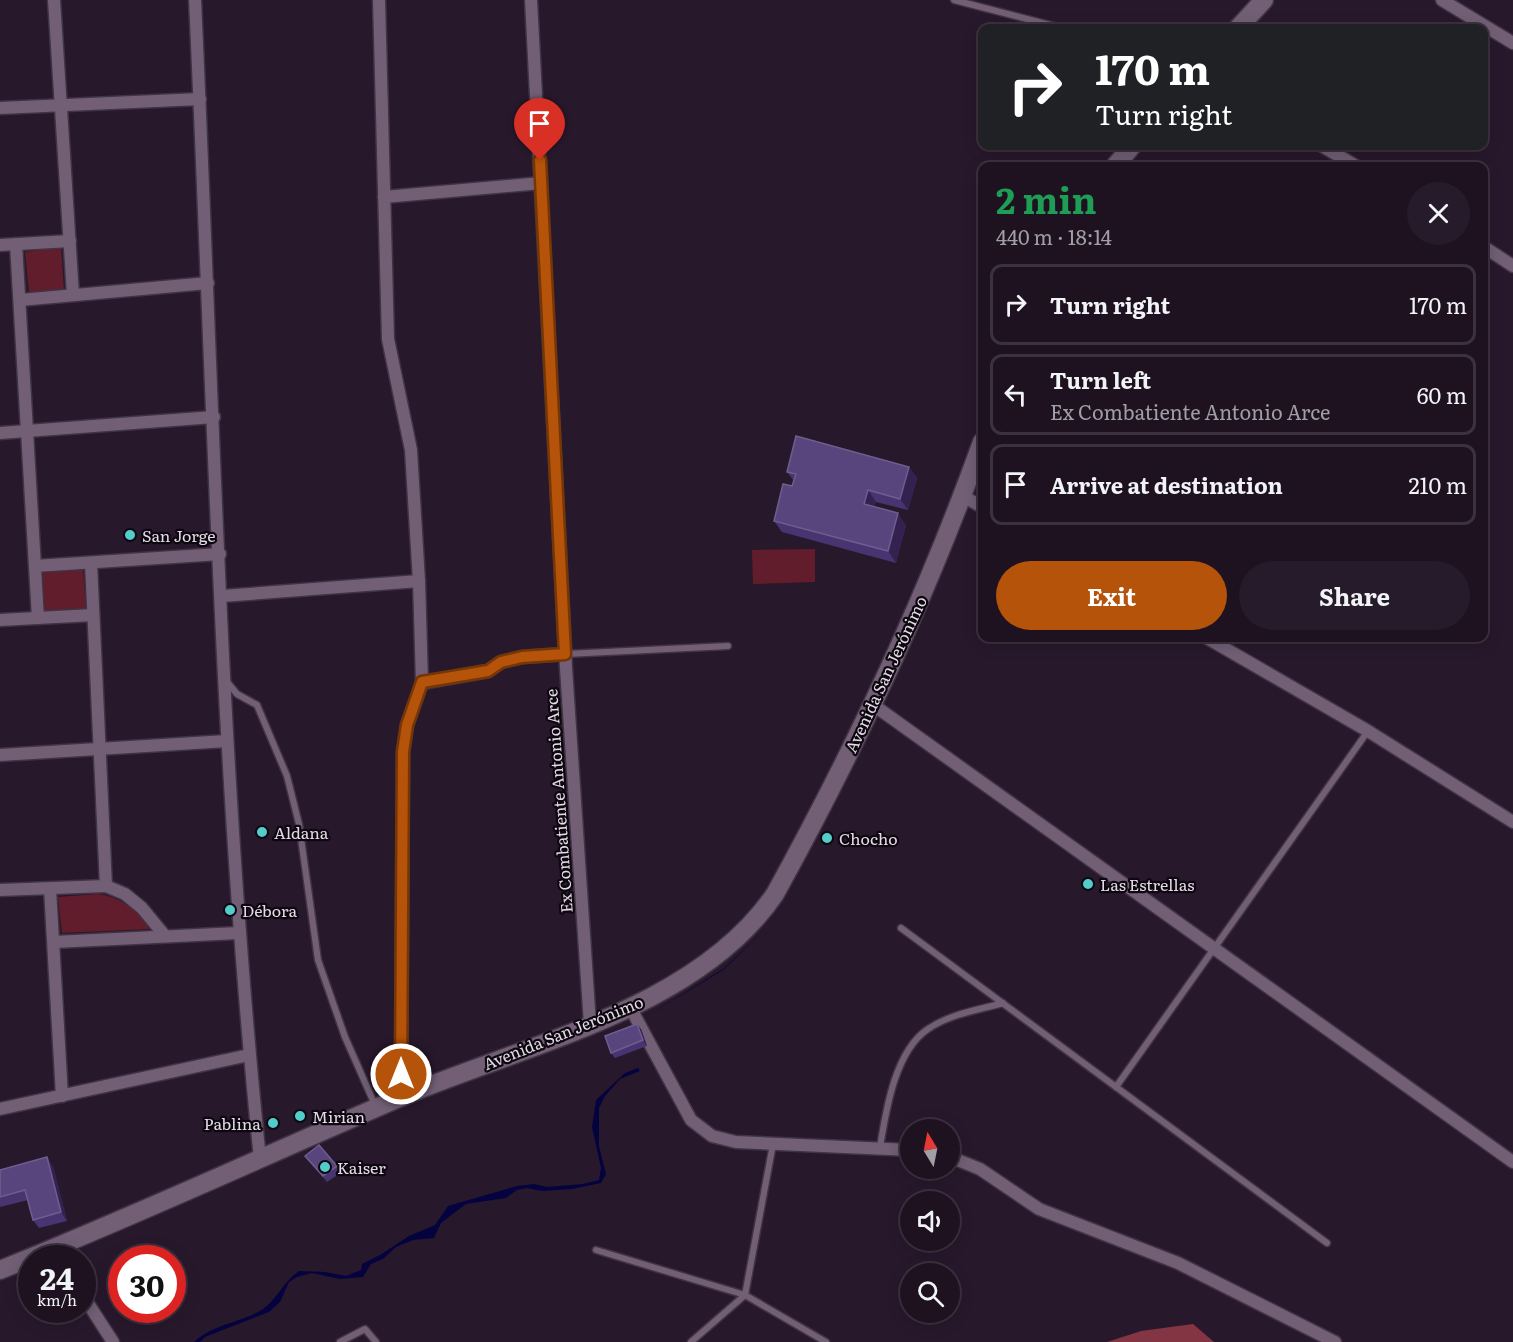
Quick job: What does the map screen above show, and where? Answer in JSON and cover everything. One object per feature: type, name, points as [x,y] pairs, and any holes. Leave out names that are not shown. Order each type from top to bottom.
[{"type":"street","points":[[54,0],[73,295]]},
{"type":"street","points":[[195,0],[227,741],[238,933],[260,1159]]},
{"type":"street","points":[[379,0],[388,339],[411,450],[422,682],[407,725],[403,752],[401,1097]]},
{"type":"street","name":"Ex Combatiente Antonio Arce","points":[[531,0],[565,654],[590,1024]]},
{"type":"street","points":[[1242,24],[1264,0]]},
{"type":"street","points":[[1442,0],[1481,24]]},
{"type":"street","points":[[1488,29],[1513,44]]},
{"type":"street","points":[[0,108],[200,99]]},
{"type":"street","points":[[1118,162],[1129,150]]},
{"type":"street","points":[[1329,150],[1349,162]]},
{"type":"street","points":[[384,197],[541,183]]},
{"type":"street","points":[[0,245],[70,241]]},
{"type":"street","points":[[16,244],[38,618]]},
{"type":"street","points":[[1488,250],[1513,266]]},
{"type":"street","points":[[20,300],[208,283]]},
{"type":"street","points":[[0,433],[214,417]]},
{"type":"street","name":"Avenida San Jerónimo","points":[[74,1245],[401,1097],[630,1007],[678,982],[711,961],[760,917],[798,854],[920,601],[978,453]]},
{"type":"street","points":[[963,496],[978,505]]},
{"type":"street","points":[[35,566],[220,554]]},
{"type":"street","points":[[91,563],[106,886]]},
{"type":"street","points":[[222,596],[419,581]]},
{"type":"street","points":[[0,620],[93,615]]},
{"type":"street","points":[[1214,642],[1368,731],[1513,822]]},
{"type":"street","points":[[422,682],[481,672],[501,662],[522,657],[565,654]]},
{"type":"street","points":[[872,704],[968,770],[1215,950],[1513,1162]]},
{"type":"street","points":[[0,755],[227,741]]},
{"type":"street","points":[[0,890],[106,886],[125,894],[142,908],[165,936]]},
{"type":"street","points":[[50,888],[62,1096]]},
{"type":"street","points":[[54,942],[238,933]]},
{"type":"street","points":[[630,1007],[691,1120],[712,1136],[736,1142],[900,1149]]},
{"type":"street","points":[[0,1109],[249,1055]]},
{"type":"street","points":[[960,1161],[980,1169],[1039,1209],[1178,1263],[1335,1342]]},
{"type":"street","name":"Avenida San Jerónimo","points":[[0,1270],[18,1265]]},
{"type":"street","points":[[96,1316],[113,1342]]},
{"type":"lane","points":[[954,0],[1047,24]]},
{"type":"lane","points":[[565,654],[728,646]]},
{"type":"lane","points":[[225,677],[237,694],[257,705],[287,776],[299,824],[318,960],[345,1037],[376,1108]]},
{"type":"lane","points":[[1116,1087],[1368,731]]},
{"type":"lane","points":[[901,928],[1328,1243]]},
{"type":"lane","points":[[880,1147],[893,1084],[917,1038],[928,1028],[954,1016],[1003,1003]]},
{"type":"lane","points":[[691,1342],[745,1295],[773,1144]]},
{"type":"lane","points":[[596,1250],[745,1295],[826,1342]]},
{"type":"lane","points":[[340,1342],[365,1329],[376,1342]]},
{"type":"shaded area","points":[[61,247],[64,290],[29,292],[25,252]]},
{"type":"shaded area","points":[[815,549],[815,582],[753,584],[752,550]]},
{"type":"shaded area","points":[[83,569],[86,609],[45,611],[42,572]]},
{"type":"shaded area","points":[[98,894],[121,901],[141,916],[149,929],[62,933],[58,897]]},
{"type":"shaded area","points":[[765,930],[723,970],[647,1016],[723,969]]},
{"type":"shaded area","points":[[638,1068],[640,1071],[620,1079],[605,1096],[599,1108],[599,1146],[606,1174],[601,1183],[572,1189],[542,1191],[527,1188],[517,1190],[506,1198],[466,1204],[441,1223],[434,1238],[413,1240],[396,1247],[383,1259],[371,1264],[363,1277],[340,1279],[312,1273],[297,1277],[289,1282],[280,1302],[269,1312],[205,1337],[200,1342],[194,1342],[211,1331],[263,1309],[299,1271],[346,1276],[361,1270],[362,1264],[409,1236],[435,1225],[448,1206],[517,1186],[534,1184],[547,1187],[583,1184],[599,1180],[601,1168],[592,1127],[596,1100],[625,1073]]},
{"type":"shaded area","points":[[1193,1324],[1214,1342],[1107,1342],[1141,1331]]},
{"type":"building","points":[[796,436],[909,467],[900,499],[868,490],[864,504],[898,513],[888,551],[774,521],[783,484],[792,486],[796,474],[787,472]]},
{"type":"building","points":[[637,1024],[643,1040],[611,1053],[605,1036]]},
{"type":"building","name":"Kaiser","points":[[319,1145],[337,1166],[323,1176],[305,1156]]},
{"type":"building","points":[[47,1157],[61,1212],[33,1220],[25,1190],[0,1197],[0,1170]]},
{"type":"place","name":"San Jorge","points":[[130,535]]},
{"type":"place","name":"Aldana","points":[[262,832]]},
{"type":"place","name":"Chocho","points":[[827,838]]},
{"type":"place","name":"Las Estrellas","points":[[1088,884]]},
{"type":"place","name":"Débora","points":[[230,910]]},
{"type":"place","name":"Mirian","points":[[300,1116]]},
{"type":"place","name":"Pablina","points":[[273,1123]]},
{"type":"place","name":"Kaiser","points":[[325,1167]]},
{"type":"route","points":[[401,1074],[403,752],[407,725],[417,703],[422,682],[488,671],[501,662],[522,657],[565,654],[540,160]]}]
